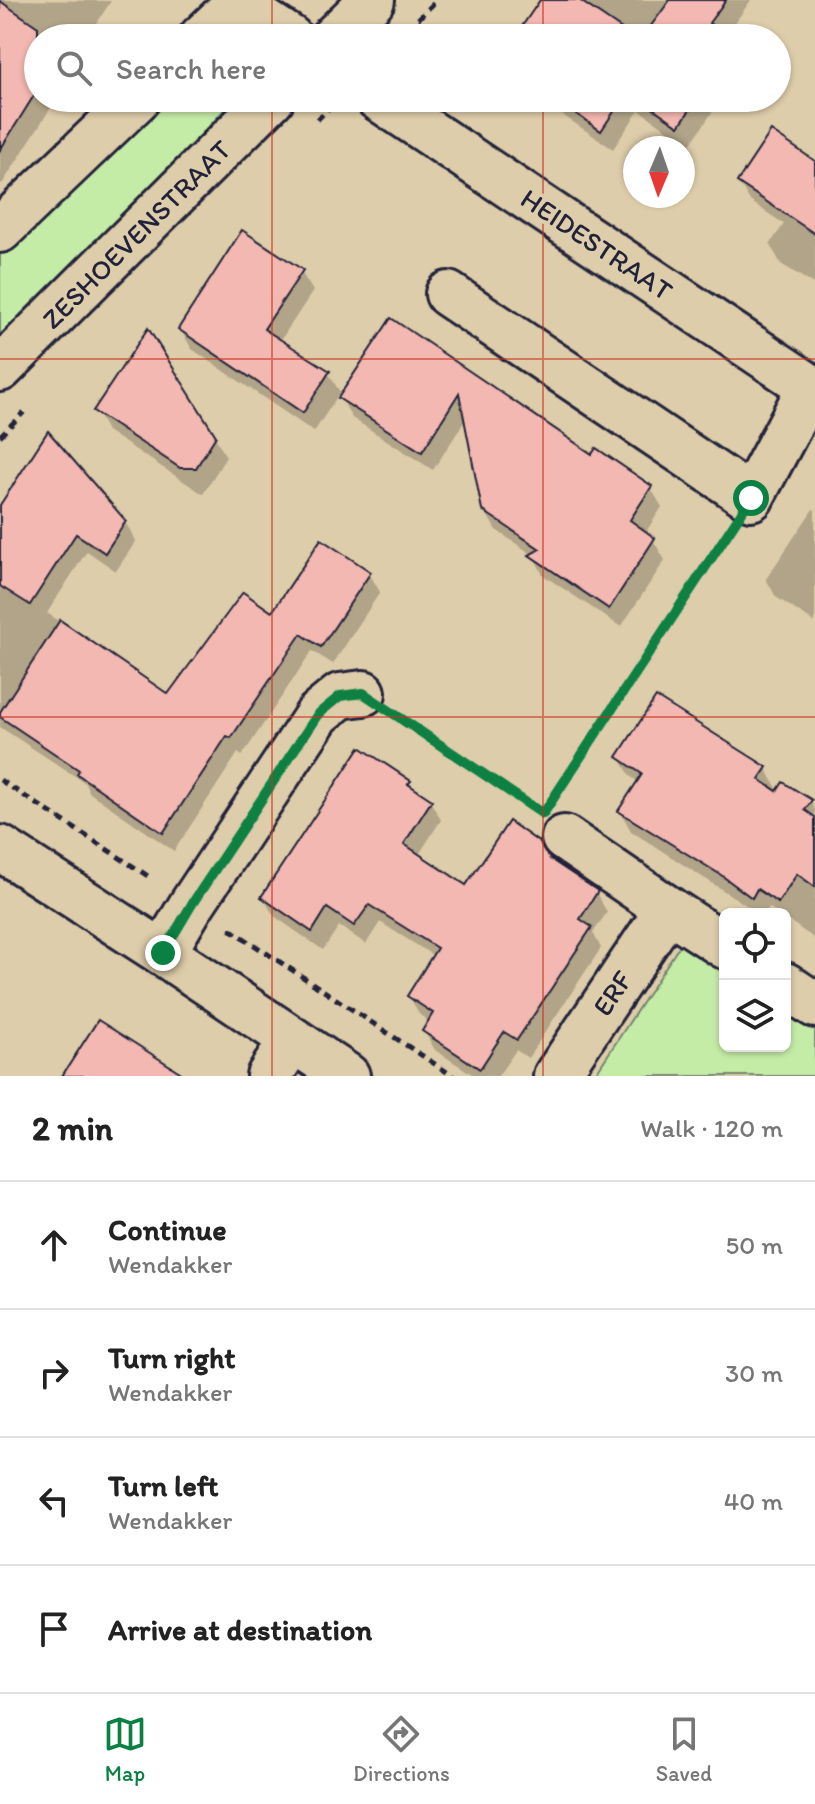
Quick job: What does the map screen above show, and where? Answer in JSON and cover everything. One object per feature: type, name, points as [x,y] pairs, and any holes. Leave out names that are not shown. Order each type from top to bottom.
[{"type":"street","points":[[347,24],[372,0]]},
{"type":"street","points":[[215,24],[237,1],[270,24]]},
{"type":"street","points":[[0,230],[123,112]]},
{"type":"street","name":"ZESHOEVENSTRAAT","points":[[0,369],[258,112]]},
{"type":"street","name":"HEIDESTRAAT","points":[[399,112],[812,388]]},
{"type":"street","points":[[448,294],[751,498],[812,388]]},
{"type":"street","points":[[163,953],[318,714],[340,696],[363,693]]},
{"type":"street","points":[[553,817],[668,909],[719,942]]},
{"type":"street","points":[[0,848],[347,1076]]},
{"type":"street","name":"ERF","points":[[556,1076],[668,909]]},
{"type":"street","points":[[791,989],[815,1005]]},
{"type":"street","points":[[269,1076],[292,1040]]},
{"type":"path","points":[[363,693],[553,817],[751,498]]},
{"type":"green space","points":[[149,112],[222,112],[0,336],[0,252]]},
{"type":"green space","points":[[682,942],[719,958],[719,1052],[791,1052],[791,1005],[815,1021],[815,1076],[594,1076]]},
{"type":"building","points":[[540,0],[579,0],[614,24],[524,24]]},
{"type":"building","points":[[670,0],[726,0],[710,24],[652,24]]},
{"type":"building","points":[[0,1],[34,24],[24,24],[24,111],[0,150]]},
{"type":"building","points":[[573,112],[614,112],[601,131]]},
{"type":"building","points":[[658,112],[688,112],[679,126]]},
{"type":"building","points":[[771,131],[815,161],[815,234],[737,182]]},
{"type":"building","points":[[242,230],[303,270],[264,329],[330,371],[303,413],[178,329]]},
{"type":"building","points":[[391,318],[592,454],[596,448],[652,486],[630,520],[655,538],[609,609],[529,555],[540,549],[482,510],[459,393],[422,452],[338,398]]},
{"type":"building","points":[[148,328],[216,436],[196,468],[180,468],[93,411]]},
{"type":"building","points":[[48,431],[126,521],[105,553],[76,534],[30,605],[0,586],[0,505]]},
{"type":"building","points":[[321,539],[371,572],[321,647],[301,634],[231,738],[227,736],[163,833],[77,774],[79,770],[0,717],[0,712],[60,620],[168,694],[243,592],[272,612]]},
{"type":"building","points":[[656,697],[767,767],[759,779],[777,791],[783,782],[812,800],[805,810],[815,817],[815,887],[797,874],[778,903],[757,889],[752,898],[721,875],[618,811],[642,774],[617,757]]},
{"type":"building","points":[[360,747],[411,781],[408,784],[432,800],[404,844],[466,885],[509,821],[540,843],[550,859],[598,891],[580,919],[592,927],[541,1004],[517,1040],[504,1032],[480,1069],[422,1031],[433,1013],[407,996],[437,948],[369,905],[354,926],[327,908],[312,932],[261,897]]},
{"type":"building","points":[[98,1020],[186,1076],[62,1076]]},
{"type":"route","points":[[163,953],[318,714],[340,696],[363,693],[381,708],[543,814],[751,498]]}]
